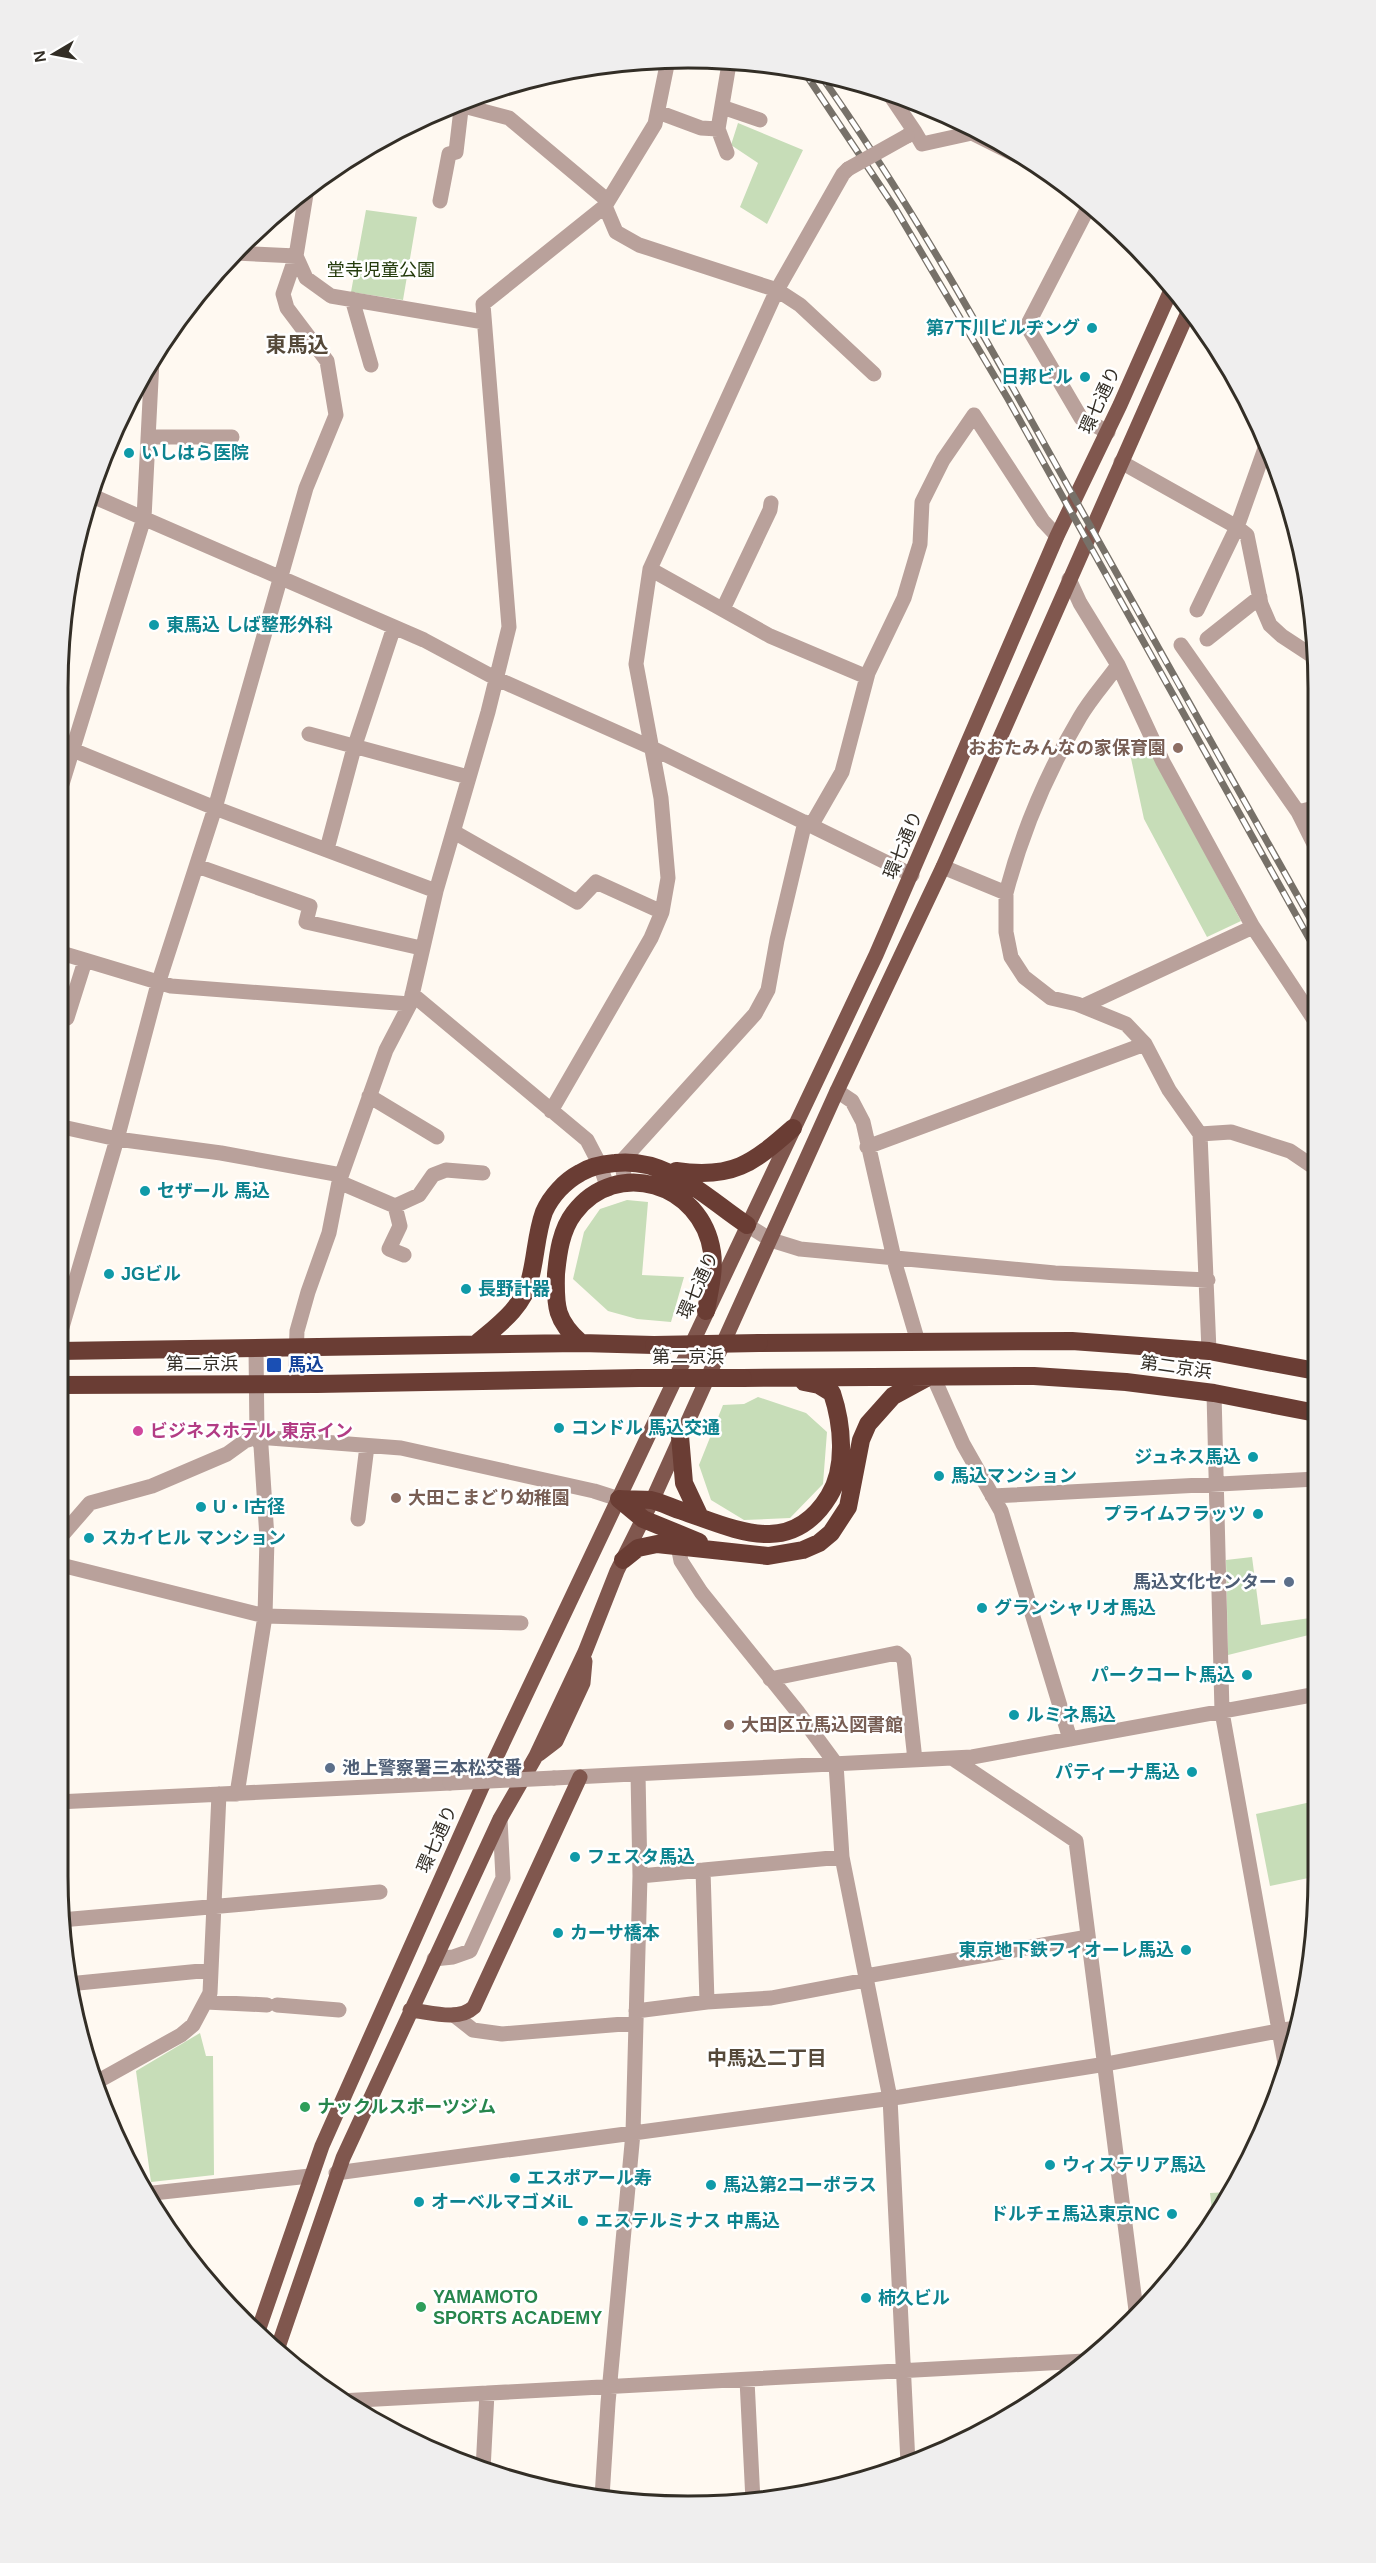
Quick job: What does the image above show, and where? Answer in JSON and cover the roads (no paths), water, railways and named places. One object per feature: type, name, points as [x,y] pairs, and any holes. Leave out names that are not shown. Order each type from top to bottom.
[{"type":"highway","points":[[476,1344],[502,1322],[525,1294],[531,1278],[540,1226],[552,1198],[578,1174],[600,1165],[621,1162],[637,1162],[665,1170],[695,1174],[730,1172],[752,1161],[793,1128]]},
{"type":"highway","points":[[665,1170],[696,1187],[747,1225]]},
{"type":"highway","points":[[581,1343],[561,1322],[557,1309],[558,1256],[563,1236],[573,1214],[592,1196],[626,1184],[642,1182],[671,1190],[687,1203],[699,1218],[712,1252],[706,1311]]},
{"type":"highway","name":"第二京浜","points":[[68,1351],[476,1344],[654,1345],[1072,1341],[1209,1351],[1308,1370]]},
{"type":"highway","points":[[623,1560],[638,1548],[657,1544],[714,1548],[748,1555],[768,1556],[803,1550],[819,1543],[831,1533],[848,1507],[861,1440],[868,1424],[893,1396],[931,1376]]},
{"type":"highway","name":"第二京浜","points":[[68,1385],[1034,1376],[1126,1382],[1214,1394],[1308,1412]]},
{"type":"highway","points":[[619,1499],[652,1500],[723,1526],[752,1533],[787,1532],[800,1528],[814,1517],[831,1493],[840,1457],[839,1416],[832,1393],[819,1385],[791,1378]]},
{"type":"highway","points":[[680,1436],[684,1483],[700,1517]]},
{"type":"highway","points":[[619,1499],[643,1519],[714,1548]]},
{"type":"main road","name":"環七通り","points":[[260,2324],[310,2176],[482,1787],[486,1753],[513,1698],[546,1655],[912,874],[1058,536],[1108,432],[1168,296]]},
{"type":"main road","points":[[280,2342],[336,2173],[500,1819],[536,1756],[556,1741],[584,1683],[585,1652],[623,1560],[771,1240],[837,1091],[944,867],[1186,318]]},
{"type":"main road","points":[[410,2010],[454,2015],[464,2014],[474,2007],[580,1777]]},
{"type":"street","points":[[295,1384],[295,1347],[308,1292],[329,1233],[340,1178],[386,1050],[411,999],[436,891],[488,712],[509,627],[483,304],[607,204],[655,124],[666,69]]},
{"type":"street","points":[[727,153],[718,129],[728,69]]},
{"type":"street","points":[[894,103],[911,134],[922,144],[967,134]]},
{"type":"street","points":[[472,107],[509,118],[607,204],[616,232],[639,245],[777,290],[800,305],[874,374]]},
{"type":"street","points":[[722,107],[760,120]]},
{"type":"street","points":[[440,201],[449,154],[456,152],[459,112]]},
{"type":"street","points":[[658,112],[701,128],[718,129]]},
{"type":"street","points":[[551,1112],[651,938],[662,912],[668,878],[667,854],[661,798],[636,664],[650,569],[777,290],[843,174],[911,134]]},
{"type":"street","points":[[68,1307],[117,1138],[158,984],[215,808],[306,488],[336,415],[327,361],[288,308],[283,294],[296,256],[305,200]]},
{"type":"street","points":[[1086,212],[1027,326],[1081,418],[1108,432]]},
{"type":"street","points":[[244,254],[296,256]]},
{"type":"street","points":[[296,256],[306,278],[331,296],[484,322]]},
{"type":"street","points":[[352,299],[371,365]]},
{"type":"street","points":[[68,766],[144,518],[151,378]]},
{"type":"street","points":[[626,1184],[621,1162],[755,1014],[768,990],[777,940],[808,824],[842,772],[867,677],[904,598],[920,544],[922,501],[943,460],[974,416],[1043,521],[1058,536]]},
{"type":"street","points":[[148,437],[232,437]]},
{"type":"street","points":[[1197,610],[1237,527],[1263,455]]},
{"type":"street","points":[[1121,462],[1237,527],[1247,535],[1260,597],[1270,625],[1307,652]]},
{"type":"street","points":[[97,498],[279,579],[424,640],[495,678],[650,747],[912,874]]},
{"type":"street","points":[[723,609],[770,510],[771,503]]},
{"type":"street","points":[[650,569],[770,636],[867,677]]},
{"type":"street","points":[[1069,579],[1080,603],[1118,665],[1163,762],[1253,927],[1308,1010]]},
{"type":"street","points":[[1207,639],[1260,597]]},
{"type":"street","points":[[327,849],[354,748],[394,627]]},
{"type":"street","points":[[1181,645],[1298,812],[1308,832]]},
{"type":"street","points":[[1118,665],[1081,715],[1047,780],[1016,855],[1006,893],[1006,932],[1011,957],[1024,977],[1052,998],[1083,1006],[1126,1024],[1145,1044],[1170,1090],[1200,1134],[1208,1280],[1209,1351]]},
{"type":"street","points":[[309,734],[468,777]]},
{"type":"street","points":[[68,749],[215,808],[436,891]]},
{"type":"street","points":[[1298,812],[1308,810]]},
{"type":"street","points":[[454,832],[577,902],[596,882],[662,912]]},
{"type":"street","points":[[197,866],[310,906],[306,922],[421,948]]},
{"type":"street","points":[[944,867],[1006,893]]},
{"type":"street","points":[[1083,1006],[1253,927]]},
{"type":"street","points":[[68,955],[158,984],[411,999],[587,1140],[600,1165],[608,1189]]},
{"type":"street","points":[[68,1015],[85,961]]},
{"type":"street","points":[[867,1147],[1145,1044]]},
{"type":"street","points":[[837,1091],[852,1101],[863,1122],[894,1257],[918,1342]]},
{"type":"street","points":[[369,1095],[437,1137]]},
{"type":"street","points":[[68,1128],[117,1138],[221,1152],[340,1178],[395,1206]]},
{"type":"street","points":[[1200,1134],[1231,1132],[1290,1151],[1308,1163]]},
{"type":"street","points":[[395,1206],[419,1195],[434,1175],[447,1170],[483,1173]]},
{"type":"street","points":[[395,1206],[399,1226],[390,1249],[404,1255]]},
{"type":"street","points":[[747,1225],[771,1240],[800,1249],[1055,1273],[1208,1280]]},
{"type":"street","points":[[237,1794],[265,1616],[267,1538],[261,1446],[257,1437],[256,1348]]},
{"type":"street","points":[[931,1376],[963,1444],[1001,1511],[1070,1739]]},
{"type":"street","points":[[1214,1394],[1222,1712],[1283,2050]]},
{"type":"street","points":[[68,1529],[90,1503],[152,1486],[227,1454],[245,1441],[257,1437],[400,1448],[594,1491],[619,1499]]},
{"type":"street","points":[[358,1519],[367,1446]]},
{"type":"street","points":[[992,1496],[1308,1479]]},
{"type":"street","points":[[678,1546],[681,1561],[701,1592],[797,1710],[836,1764],[842,1857],[890,2098],[908,2455]]},
{"type":"street","points":[[68,1566],[265,1616],[521,1623]]},
{"type":"street","points":[[770,1679],[897,1653],[904,1659],[915,1760]]},
{"type":"street","points":[[68,1801],[952,1758],[992,1754],[1308,1696]]},
{"type":"street","points":[[952,1758],[1076,1841],[1135,2305]]},
{"type":"street","points":[[603,2489],[633,2133],[640,1876],[638,1774]]},
{"type":"street","points":[[102,2079],[181,2035],[193,2025],[210,1993],[219,1794]]},
{"type":"street","points":[[434,1959],[453,1958],[470,1951],[483,1925],[503,1878],[500,1819]]},
{"type":"street","points":[[640,1876],[842,1857]]},
{"type":"street","points":[[703,1870],[707,2002]]},
{"type":"street","points":[[69,1919],[380,1892]]},
{"type":"street","points":[[454,2015],[473,2030],[502,2034],[636,2017],[707,2002],[771,1998],[1088,1937]]},
{"type":"street","points":[[77,1983],[211,1970]]},
{"type":"street","points":[[206,2002],[339,2010]]},
{"type":"street","points":[[336,2173],[890,2098],[1106,2064],[1288,2030]]},
{"type":"street","points":[[156,2193],[310,2176]]},
{"type":"street","points":[[358,2400],[1073,2362]]},
{"type":"street","points":[[747,2380],[753,2492]]},
{"type":"street","points":[[483,2461],[487,2393]]},
{"type":"railway","points":[[809,79],[895,208],[1008,399],[1308,936]]},
{"type":"railway","points":[[826,83],[887,174],[950,278],[1308,914]]},
{"type":"place","name":"第7下川ビルヂング","points":[[1092,328]]},
{"type":"place","name":"日邦ビル","points":[[1085,377]]},
{"type":"place","name":"いしはら医院","points":[[129,453]]},
{"type":"place","name":"東馬込 しば整形外科","points":[[154,625]]},
{"type":"place","name":"おおたみんなの家保育園","points":[[1178,748]]},
{"type":"place","name":"セザール 馬込","points":[[145,1191]]},
{"type":"place","name":"JGビル","points":[[109,1274]]},
{"type":"place","name":"長野計器","points":[[466,1289]]},
{"type":"place","name":"馬込","points":[[274,1365]]},
{"type":"place","name":"コンドル 馬込交通","points":[[559,1428]]},
{"type":"place","name":"ビジネスホテル 東京イン","points":[[138,1431]]},
{"type":"place","name":"ジュネス馬込","points":[[1253,1457]]},
{"type":"place","name":"馬込マンション","points":[[939,1476]]},
{"type":"place","name":"大田こまどり幼稚園","points":[[396,1498]]},
{"type":"place","name":"U・I古径","points":[[201,1507]]},
{"type":"place","name":"プライムフラッツ","points":[[1258,1514]]},
{"type":"place","name":"スカイヒル マンション","points":[[89,1538]]},
{"type":"place","name":"馬込文化センター","points":[[1289,1582]]},
{"type":"place","name":"グランシャリオ馬込","points":[[982,1608]]},
{"type":"place","name":"パークコート馬込","points":[[1247,1675]]},
{"type":"place","name":"ルミネ馬込","points":[[1014,1715]]},
{"type":"place","name":"大田区立馬込図書館","points":[[729,1725]]},
{"type":"place","name":"池上警察署三本松交番","points":[[330,1768]]},
{"type":"place","name":"パティーナ馬込","points":[[1192,1772]]},
{"type":"place","name":"フェスタ馬込","points":[[575,1857]]},
{"type":"place","name":"カーサ橋本","points":[[558,1933]]},
{"type":"place","name":"東京地下鉄フィオーレ馬込","points":[[1186,1950]]},
{"type":"place","name":"ナックルスポーツジム","points":[[305,2107]]},
{"type":"place","name":"ウィステリア馬込","points":[[1050,2165]]},
{"type":"place","name":"エスポアール寿","points":[[515,2178]]},
{"type":"place","name":"馬込第2コーポラス","points":[[711,2185]]},
{"type":"place","name":"オーベルマゴメiL","points":[[419,2202]]},
{"type":"place","name":"ドルチェ馬込東京NC","points":[[1172,2214]]},
{"type":"place","name":"エステルミナス 中馬込","points":[[583,2221]]},
{"type":"place","name":"柿久ビル","points":[[866,2298]]},
{"type":"place","name":"YAMAMOTO SPORTS ACADEMY","points":[[421,2307]]},
{"type":"district","name":"東馬込","points":[[297,344]]},
{"type":"district","name":"中馬込二丁目","points":[[767,2058]]},
{"type":"park label","name":"堂寺児童公園","points":[[381,270]]}]
